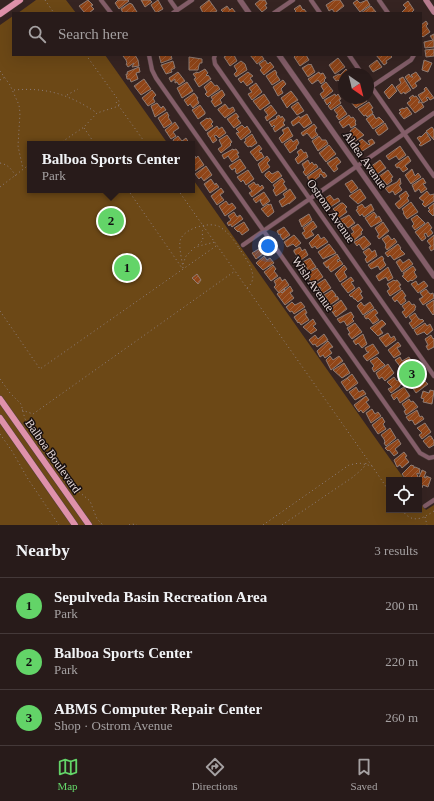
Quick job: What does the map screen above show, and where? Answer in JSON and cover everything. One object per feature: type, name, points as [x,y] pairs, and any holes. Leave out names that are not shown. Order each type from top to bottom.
[{"type":"main road","points":[[0,14],[20,0]]},
{"type":"main road","points":[[426,0],[434,12]]},
{"type":"main road","name":"Balboa Boulevard","points":[[0,399],[89,525]]},
{"type":"main road","points":[[0,418],[9,412]]},
{"type":"main road","name":"Balboa Boulevard","points":[[0,418],[75,525]]},
{"type":"street","points":[[101,0],[110,12]]},
{"type":"street","points":[[170,0],[177,10]]},
{"type":"street","points":[[174,12],[192,0]]},
{"type":"street","points":[[240,0],[248,12]]},
{"type":"street","points":[[275,12],[293,0]]},
{"type":"street","points":[[311,0],[319,12]]},
{"type":"street","points":[[379,0],[387,12]]},
{"type":"street","name":"Wish Avenue","points":[[149,56],[152,70],[156,78],[420,453],[428,458],[434,457]]},
{"type":"street","name":"Ostrom Avenue","points":[[215,56],[215,64],[434,376]]},
{"type":"street","name":"Aldea Avenue","points":[[280,56],[434,276]]},
{"type":"street","points":[[350,56],[358,68]]},
{"type":"street","points":[[374,85],[411,60],[413,56]]},
{"type":"street","points":[[374,91],[434,176]]},
{"type":"street","points":[[241,247],[434,113]]},
{"type":"street","points":[[425,506],[434,500]]},
{"type":"path","points":[[45,0],[53,12]]},
{"type":"path","points":[[87,56],[118,101],[119,106]]},
{"type":"path","points":[[0,71],[13,90],[19,105],[20,114],[18,146],[23,169]]},
{"type":"path","points":[[0,80],[5,77]]},
{"type":"path","points":[[67,96],[78,89]]},
{"type":"path","points":[[13,90],[46,90],[75,99],[97,113]]},
{"type":"path","points":[[116,102],[144,141]]},
{"type":"path","points":[[63,141],[84,127],[97,113],[119,106]]},
{"type":"path","points":[[84,127],[94,141]]},
{"type":"path","points":[[0,163],[9,166],[16,176]]},
{"type":"path","points":[[0,187],[27,166]]},
{"type":"path","points":[[130,193],[183,269]]},
{"type":"path","points":[[180,193],[386,487]]},
{"type":"path","points":[[183,269],[180,246],[182,236],[191,229],[213,224],[220,226],[241,247],[249,262],[252,272],[252,283],[247,288]]},
{"type":"path","points":[[183,265],[186,256],[202,240],[202,231],[205,228]]},
{"type":"path","points":[[197,246],[215,242]]},
{"type":"path","points":[[0,311],[40,369],[217,245]]},
{"type":"path","points":[[22,410],[33,414],[235,271]]},
{"type":"path","points":[[0,379],[10,393],[21,404],[25,419],[54,460],[65,470],[71,485],[90,501],[97,519],[103,525]]},
{"type":"path","points":[[0,434],[59,525]]},
{"type":"path","points":[[263,525],[349,465],[366,463],[372,466]]},
{"type":"path","points":[[282,525],[353,477],[365,466],[366,463]]},
{"type":"path","points":[[404,513],[413,519],[418,519],[425,517],[434,511]]},
{"type":"path","points":[[425,517],[427,525]]},
{"type":"path","points":[[129,525],[137,525]]},
{"type":"shaded area","points":[[36,0],[66,0],[75,12],[19,12]]},
{"type":"shaded area","points":[[12,17],[12,56],[106,56],[166,141],[27,141],[27,193],[195,193],[195,182],[403,477],[386,477],[386,513],[422,513],[422,505],[426,510],[434,505],[434,525],[0,525],[0,25]]},
{"type":"building","points":[[88,0],[93,5],[91,6],[94,9],[90,12],[84,12],[79,6]]},
{"type":"building","points":[[118,0],[129,1],[119,9],[115,3]]},
{"type":"building","points":[[141,0],[150,0],[152,2],[145,7]]},
{"type":"building","points":[[158,0],[163,9],[155,12],[151,5]]},
{"type":"building","points":[[209,0],[217,11],[202,12],[200,7]]},
{"type":"building","points":[[260,0],[265,0],[267,4],[265,5],[267,8],[262,12],[255,4]]},
{"type":"building","points":[[334,0],[340,0],[344,6],[334,12],[332,9],[329,11],[326,5]]},
{"type":"building","points":[[357,0],[360,3],[367,0],[370,5],[360,12],[353,3]]},
{"type":"building","points":[[408,1],[414,10],[412,12],[402,12],[406,8],[403,5]]},
{"type":"building","points":[[130,3],[137,12],[122,12],[121,9]]},
{"type":"building","points":[[300,5],[306,12],[295,12],[296,11],[294,9]]},
{"type":"building","points":[[227,6],[230,10],[232,8],[235,12],[223,12],[221,10]]},
{"type":"building","points":[[371,6],[376,12],[362,12]]},
{"type":"building","points":[[426,21],[428,24],[426,26],[430,32],[423,37],[422,36],[422,24]]},
{"type":"building","points":[[434,34],[434,47],[425,48],[424,42],[433,40],[430,36]]},
{"type":"building","points":[[434,49],[434,56],[426,57],[425,50]]},
{"type":"building","points":[[123,56],[136,56],[139,66],[132,67],[134,63],[128,67]]},
{"type":"building","points":[[159,56],[171,56],[172,59],[161,63]]},
{"type":"building","points":[[234,56],[237,61],[230,66],[224,57]]},
{"type":"building","points":[[251,56],[262,56],[264,59],[257,64]]},
{"type":"building","points":[[307,56],[309,60],[300,66],[294,57]]},
{"type":"building","points":[[377,56],[392,57],[386,61],[387,63],[384,65]]},
{"type":"building","points":[[189,57],[202,59],[202,63],[200,63],[198,70],[189,70]]},
{"type":"building","points":[[338,58],[345,67],[338,68],[338,72],[335,74],[329,65]]},
{"type":"building","points":[[265,60],[268,64],[270,62],[274,67],[264,75],[260,70],[262,68],[259,64]]},
{"type":"building","points":[[377,60],[382,67],[374,71],[374,68],[370,68],[369,66]]},
{"type":"building","points":[[424,60],[432,63],[428,72],[422,70]]},
{"type":"building","points":[[173,61],[175,68],[171,70],[172,72],[166,74],[161,65]]},
{"type":"building","points":[[241,61],[245,64],[247,70],[236,77],[234,74],[237,71],[234,66]]},
{"type":"building","points":[[311,64],[315,72],[308,77],[302,68]]},
{"type":"building","points":[[139,67],[140,72],[136,73],[138,79],[131,82],[130,79],[127,79],[127,72]]},
{"type":"building","points":[[205,69],[208,73],[206,75],[208,75],[211,79],[199,87],[193,74]]},
{"type":"building","points":[[275,70],[280,80],[272,85],[266,76]]},
{"type":"building","points":[[178,72],[185,81],[179,85],[177,82],[175,83],[175,79],[171,82],[169,78]]},
{"type":"building","points":[[248,72],[253,76],[250,78],[253,82],[247,86],[243,81],[241,83],[238,79]]},
{"type":"building","points":[[319,72],[320,74],[323,73],[326,78],[324,80],[325,81],[321,84],[318,80],[312,84],[308,79]]},
{"type":"building","points":[[416,72],[421,79],[415,83],[417,86],[413,89],[405,77],[409,74],[413,77],[411,75]]},
{"type":"building","points":[[338,74],[338,80],[336,81],[333,77]]},
{"type":"building","points":[[403,77],[411,90],[405,94],[404,92],[401,94],[396,87],[401,83],[399,79]]},
{"type":"building","points":[[144,79],[151,89],[141,95],[134,86]]},
{"type":"building","points":[[283,80],[286,84],[281,89],[283,93],[278,96],[273,87]]},
{"type":"building","points":[[211,81],[220,89],[208,97],[205,94],[207,92],[204,87]]},
{"type":"building","points":[[187,82],[193,91],[182,98],[177,88]]},
{"type":"building","points":[[326,82],[333,91],[323,99],[320,94],[324,91],[321,86]]},
{"type":"building","points":[[256,83],[262,92],[252,100],[248,94],[252,92],[249,88]]},
{"type":"building","points":[[392,84],[397,91],[389,99],[384,92]]},
{"type":"building","points":[[426,87],[434,98],[430,100],[428,97],[426,98],[428,100],[423,103],[418,95],[425,91],[424,89]]},
{"type":"building","points":[[152,90],[156,95],[153,98],[155,102],[148,106],[142,98]]},
{"type":"building","points":[[222,90],[225,95],[220,100],[222,103],[215,107],[211,101],[213,100],[211,97]]},
{"type":"building","points":[[291,91],[298,100],[287,108],[281,98]]},
{"type":"building","points":[[194,93],[198,98],[199,103],[193,108],[190,104],[188,106],[184,100]]},
{"type":"building","points":[[264,94],[270,103],[260,110],[253,101]]},
{"type":"building","points":[[338,94],[338,104],[340,104],[331,110],[328,106],[331,103],[330,102],[327,105],[324,100]]},
{"type":"building","points":[[413,95],[414,97],[416,96],[420,101],[418,102],[421,102],[424,107],[415,113],[407,103],[411,100],[409,98]]},
{"type":"building","points":[[298,102],[304,111],[297,115],[291,107]]},
{"type":"building","points":[[157,103],[161,108],[163,106],[166,110],[155,117],[151,106]]},
{"type":"building","points":[[225,104],[229,109],[233,107],[235,111],[225,118],[218,109]]},
{"type":"building","points":[[353,104],[362,104],[356,108]]},
{"type":"building","points":[[366,104],[370,104],[373,108],[371,109],[373,113],[367,117],[366,115],[364,116],[358,109]]},
{"type":"building","points":[[200,105],[205,114],[198,119],[192,110]]},
{"type":"building","points":[[271,105],[277,113],[267,121],[265,117],[268,115],[264,110]]},
{"type":"building","points":[[341,105],[347,114],[339,120],[336,116],[338,115],[334,110]]},
{"type":"building","points":[[407,107],[412,114],[404,119],[399,113],[401,112],[399,110]]},
{"type":"building","points":[[167,112],[172,123],[164,128],[158,118]]},
{"type":"building","points":[[236,113],[239,117],[237,118],[241,123],[234,128],[227,119]]},
{"type":"building","points":[[307,114],[312,123],[304,128],[299,122],[293,126],[291,122],[299,116],[300,118]]},
{"type":"building","points":[[373,114],[376,119],[379,117],[384,122],[373,129],[366,119]]},
{"type":"building","points":[[279,115],[285,120],[283,123],[285,125],[275,132],[273,128],[275,127],[274,125],[272,127],[269,122],[277,118],[276,117]]},
{"type":"building","points":[[349,115],[356,121],[356,125],[351,128],[349,124],[343,128],[339,122]]},
{"type":"building","points":[[207,118],[210,118],[213,122],[211,124],[213,126],[206,131],[200,123]]},
{"type":"building","points":[[175,122],[179,128],[173,132],[176,136],[171,139],[165,130]]},
{"type":"building","points":[[385,123],[388,129],[378,135],[375,130]]},
{"type":"building","points":[[314,124],[317,128],[315,131],[318,135],[312,139],[307,133],[303,136],[301,133]]},
{"type":"building","points":[[242,125],[245,128],[247,126],[251,132],[241,140],[236,133],[239,132],[236,129]]},
{"type":"building","points":[[217,126],[219,129],[222,127],[226,133],[219,138],[216,135],[214,136],[217,140],[213,143],[207,133]]},
{"type":"building","points":[[288,127],[293,136],[282,143],[279,138],[284,133],[282,130]]},
{"type":"building","points":[[355,127],[364,135],[354,142],[351,138],[353,137],[350,131]]},
{"type":"building","points":[[432,127],[434,130],[434,140],[426,131]]},
{"type":"building","points":[[426,132],[431,140],[421,146],[419,145],[421,143],[417,138],[420,136],[421,137]]},
{"type":"building","points":[[252,134],[257,143],[251,147],[248,147],[244,142],[246,141],[245,139]]},
{"type":"building","points":[[227,135],[232,142],[230,144],[231,145],[221,153],[218,149],[222,146],[219,140]]},
{"type":"building","points":[[178,136],[182,141],[174,141]]},
{"type":"building","points":[[319,136],[322,140],[326,140],[328,144],[318,151],[312,141]]},
{"type":"building","points":[[291,139],[293,142],[297,139],[299,143],[296,147],[297,148],[290,153],[284,144]]},
{"type":"building","points":[[362,139],[369,145],[370,144],[368,141],[372,139],[375,143],[361,152],[355,144]]},
{"type":"building","points":[[259,145],[262,149],[259,151],[264,157],[257,161],[250,152]]},
{"type":"building","points":[[329,145],[336,154],[326,162],[319,153]]},
{"type":"building","points":[[400,146],[406,155],[399,160],[396,156],[389,160],[386,156]]},
{"type":"building","points":[[236,149],[239,153],[237,154],[239,157],[232,162],[228,156],[224,159],[222,155]]},
{"type":"building","points":[[301,149],[304,153],[306,152],[308,157],[298,164],[295,159],[299,155],[297,152]]},
{"type":"building","points":[[195,156],[196,158],[198,156],[204,165],[195,171]]},
{"type":"building","points":[[267,156],[270,160],[267,163],[270,167],[262,173],[258,164]]},
{"type":"building","points":[[408,156],[411,161],[405,166],[408,169],[403,172],[395,165]]},
{"type":"building","points":[[337,157],[341,162],[336,166],[338,169],[334,172],[327,163]]},
{"type":"building","points":[[240,159],[246,168],[237,174],[235,168],[232,170],[229,166]]},
{"type":"building","points":[[308,160],[310,164],[312,162],[318,167],[306,176],[303,172],[305,170],[302,164]]},
{"type":"building","points":[[380,160],[386,168],[376,175],[370,167]]},
{"type":"building","points":[[206,166],[212,175],[204,181],[201,177],[199,179],[195,174]]},
{"type":"building","points":[[320,168],[327,176],[324,178],[321,174],[311,183],[307,177]]},
{"type":"building","points":[[412,169],[415,176],[418,173],[421,177],[411,184],[405,175]]},
{"type":"building","points":[[248,170],[254,179],[246,185],[243,180],[241,182],[237,177]]},
{"type":"building","points":[[388,170],[393,177],[391,178],[392,181],[387,185],[378,177]]},
{"type":"building","points":[[269,171],[272,174],[278,171],[282,176],[272,183],[265,176],[265,174]]},
{"type":"building","points":[[282,178],[287,189],[276,196],[273,190],[275,188],[273,185]]},
{"type":"building","points":[[400,178],[401,184],[399,185],[402,190],[395,195],[393,191],[389,193],[385,188],[397,182]]},
{"type":"building","points":[[423,178],[426,183],[423,184],[427,189],[421,193],[419,189],[415,192],[412,185]]},
{"type":"building","points":[[211,179],[215,185],[216,183],[219,187],[210,193],[204,184]]},
{"type":"building","points":[[352,180],[358,188],[351,193],[345,184]]},
{"type":"building","points":[[254,182],[260,187],[262,185],[264,188],[252,197],[249,193],[252,191],[248,186]]},
{"type":"building","points":[[221,188],[224,192],[220,195],[224,200],[217,205],[211,196]]},
{"type":"building","points":[[290,189],[296,198],[289,204],[282,207],[279,201],[285,197],[283,194]]},
{"type":"building","points":[[360,189],[366,198],[358,204],[349,196]]},
{"type":"building","points":[[406,191],[409,196],[407,198],[409,201],[399,209],[395,204],[401,199],[399,196]]},
{"type":"building","points":[[427,191],[430,195],[434,194],[434,201],[425,207],[422,204],[424,202],[419,198]]},
{"type":"building","points":[[264,192],[270,201],[263,206],[260,201],[261,199],[256,203],[253,199]]},
{"type":"building","points":[[330,195],[334,200],[338,198],[340,201],[329,208],[324,199]]},
{"type":"building","points":[[226,201],[229,205],[232,203],[236,208],[225,216],[219,206]]},
{"type":"building","points":[[411,202],[418,212],[407,219],[402,209]]},
{"type":"building","points":[[341,203],[347,207],[345,209],[347,212],[336,220],[333,215],[337,213],[333,209]]},
{"type":"building","points":[[434,203],[433,216],[428,211],[430,210],[428,208]]},
{"type":"building","points":[[268,204],[271,204],[274,212],[268,217],[261,209]]},
{"type":"building","points":[[362,204],[365,208],[371,204],[374,210],[364,217],[362,214],[360,216],[356,210],[358,209],[357,207]]},
{"type":"building","points":[[234,212],[237,217],[240,215],[243,219],[232,227],[227,223],[231,220],[228,216]]},
{"type":"building","points":[[374,212],[377,216],[375,217],[376,218],[379,216],[382,221],[371,227],[365,218]]},
{"type":"building","points":[[309,214],[312,220],[302,227],[299,220]]},
{"type":"building","points":[[349,215],[355,223],[348,228],[344,223],[340,225],[337,221]]},
{"type":"building","points":[[417,215],[425,223],[415,230],[412,226],[414,224],[411,219]]},
{"type":"building","points":[[313,221],[317,227],[311,231],[314,235],[306,239],[302,233],[305,231],[303,228]]},
{"type":"building","points":[[244,222],[249,230],[242,235],[234,228]]},
{"type":"building","points":[[383,222],[389,231],[379,239],[377,236],[379,235],[375,228]]},
{"type":"building","points":[[428,222],[433,233],[428,237],[426,233],[424,234],[426,238],[422,241],[415,232]]},
{"type":"building","points":[[358,224],[363,230],[361,232],[362,234],[352,242],[348,236],[354,232],[351,228]]},
{"type":"building","points":[[284,227],[290,235],[283,240],[280,236],[281,234],[279,235],[277,231]]},
{"type":"building","points":[[318,234],[321,239],[324,237],[328,242],[317,249],[315,246],[312,248],[309,243]]},
{"type":"building","points":[[294,235],[301,243],[296,247],[293,244],[287,247],[284,242]]},
{"type":"building","points":[[388,235],[392,240],[394,238],[397,242],[387,250],[382,239]]},
{"type":"building","points":[[434,235],[434,249],[431,251],[429,247],[431,246],[427,241]]},
{"type":"building","points":[[364,236],[371,244],[363,250],[359,244],[357,246],[354,242]]},
{"type":"building","points":[[329,244],[336,253],[323,259],[318,252]]},
{"type":"building","points":[[398,244],[401,248],[400,249],[405,254],[394,260],[390,255],[388,257],[385,253]]},
{"type":"building","points":[[262,247],[266,252],[256,259],[252,253]]},
{"type":"building","points":[[300,247],[302,251],[305,249],[308,255],[298,262],[295,258],[297,256],[294,250]]},
{"type":"building","points":[[369,248],[372,252],[375,250],[377,256],[367,263],[365,259],[367,257],[363,252]]},
{"type":"building","points":[[337,254],[340,259],[337,260],[338,262],[340,260],[343,264],[331,272],[328,268],[329,266],[327,268],[323,263]]},
{"type":"building","points":[[264,256],[267,260],[270,258],[274,263],[263,270],[256,263]]},
{"type":"building","points":[[382,256],[386,265],[380,270],[378,266],[371,269],[368,265]]},
{"type":"building","points":[[310,258],[316,267],[309,271],[306,267],[303,270],[299,264]]},
{"type":"building","points":[[400,259],[403,263],[409,259],[413,264],[402,272],[396,262]]},
{"type":"building","points":[[273,265],[276,269],[274,271],[278,276],[271,281],[264,272]]},
{"type":"building","points":[[344,265],[347,269],[344,272],[347,277],[340,282],[335,274]]},
{"type":"building","points":[[413,266],[416,270],[414,272],[417,277],[408,282],[402,276],[404,275],[403,273]]},
{"type":"building","points":[[388,267],[393,278],[388,281],[386,277],[379,281],[376,276]]},
{"type":"building","points":[[317,268],[323,277],[313,284],[309,279],[311,277],[308,273]]},
{"type":"building","points":[[197,274],[201,280],[198,284],[192,278]]},
{"type":"building","points":[[280,277],[282,281],[285,279],[289,285],[279,293],[274,287],[276,285],[274,281]]},
{"type":"building","points":[[351,277],[354,281],[351,282],[355,288],[348,293],[341,284]]},
{"type":"building","points":[[325,279],[331,288],[320,295],[318,291],[321,289],[320,287],[317,290],[314,286]]},
{"type":"building","points":[[397,280],[401,285],[399,286],[401,289],[390,296],[387,291],[390,289],[387,284]]},
{"type":"building","points":[[416,281],[418,285],[424,281],[428,286],[418,293],[411,284]]},
{"type":"building","points":[[290,286],[293,291],[290,293],[294,298],[285,305],[277,294],[286,287],[282,293]]},
{"type":"building","points":[[359,287],[363,298],[358,302],[349,295]]},
{"type":"building","points":[[426,289],[430,294],[433,293],[434,298],[423,305],[419,299],[423,297],[420,293]]},
{"type":"building","points":[[332,290],[336,295],[335,297],[337,296],[339,299],[328,306],[326,302],[328,300],[324,295]]},
{"type":"building","points":[[402,290],[406,296],[404,297],[406,301],[401,305],[397,300],[395,302],[392,298]]},
{"type":"building","points":[[341,300],[347,309],[336,317],[330,308]]},
{"type":"building","points":[[434,300],[434,314],[433,315],[426,305]]},
{"type":"building","points":[[409,301],[416,307],[415,310],[406,318],[402,312],[405,310],[402,306]]},
{"type":"building","points":[[292,302],[295,305],[301,302],[305,307],[294,314],[286,307]]},
{"type":"building","points":[[361,302],[364,306],[370,302],[374,308],[363,315],[357,306]]},
{"type":"building","points":[[305,309],[307,313],[305,314],[309,320],[301,325],[294,317]]},
{"type":"building","points":[[375,309],[378,313],[375,315],[379,320],[373,324],[364,316]]},
{"type":"building","points":[[351,312],[354,317],[352,319],[354,321],[347,326],[344,321],[340,323],[337,319]]},
{"type":"building","points":[[415,313],[418,318],[424,321],[413,329],[409,323],[412,321],[409,317]]},
{"type":"building","points":[[313,319],[316,324],[313,326],[317,330],[311,334],[303,327]]},
{"type":"building","points":[[382,320],[386,324],[380,329],[383,333],[378,336],[370,328]]},
{"type":"building","points":[[355,323],[362,332],[352,339],[348,334],[350,333],[347,328]]},
{"type":"building","points":[[425,323],[427,326],[430,324],[433,330],[427,335],[424,332],[417,335],[414,330]]},
{"type":"building","points":[[388,333],[391,338],[394,336],[396,340],[386,347],[379,338]]},
{"type":"building","points":[[324,334],[328,340],[317,347],[309,340],[315,335],[318,339]]},
{"type":"building","points":[[363,334],[367,344],[362,348],[358,343],[356,345],[353,341]]},
{"type":"building","points":[[431,335],[433,339],[434,338],[434,347],[428,350],[426,346],[428,345],[425,339]]},
{"type":"building","points":[[328,341],[333,347],[329,349],[332,353],[325,358],[323,355],[320,357],[317,351]]},
{"type":"building","points":[[398,342],[401,346],[397,348],[401,354],[394,358],[388,350]]},
{"type":"building","points":[[373,344],[379,353],[367,361],[363,356],[369,352],[367,352],[365,348]]},
{"type":"building","points":[[330,356],[333,360],[339,356],[343,361],[331,370],[326,360]]},
{"type":"building","points":[[377,357],[385,365],[374,372],[372,368],[374,366],[370,361]]},
{"type":"building","points":[[400,357],[402,361],[409,357],[412,362],[402,369],[395,360]]},
{"type":"building","points":[[344,363],[350,373],[342,378],[333,370]]},
{"type":"building","points":[[388,364],[394,373],[385,381],[382,377],[379,379],[376,373]]},
{"type":"building","points":[[413,364],[416,368],[414,370],[417,375],[411,379],[409,375],[408,376],[406,373],[405,374],[403,371]]},
{"type":"building","points":[[352,374],[358,383],[347,391],[341,382]]},
{"type":"building","points":[[394,377],[397,381],[399,380],[402,383],[391,393],[388,389],[392,387],[387,382]]},
{"type":"building","points":[[419,377],[423,382],[425,381],[428,384],[416,393],[409,383]]},
{"type":"building","points":[[356,387],[359,392],[363,390],[366,394],[355,400],[349,392]]},
{"type":"building","points":[[404,387],[410,396],[400,403],[397,397],[394,400],[391,395]]},
{"type":"building","points":[[430,390],[434,391],[432,404],[423,402],[424,399],[421,398],[423,391],[429,393]]},
{"type":"building","points":[[366,396],[369,400],[366,402],[370,407],[363,413],[361,410],[359,412],[354,405]]},
{"type":"building","points":[[409,399],[418,407],[406,415],[404,411],[406,410],[402,404]]},
{"type":"building","points":[[372,409],[375,414],[378,412],[381,416],[371,423],[366,413]]},
{"type":"building","points":[[417,410],[420,417],[422,416],[424,419],[415,425],[412,420],[409,421],[406,417]]},
{"type":"building","points":[[382,417],[385,422],[383,424],[386,429],[378,434],[372,425]]},
{"type":"building","points":[[425,423],[431,432],[422,439],[419,435],[422,433],[417,428]]},
{"type":"building","points":[[390,428],[396,438],[386,446],[381,435]]},
{"type":"building","points":[[431,436],[434,441],[434,445],[429,448],[423,441]]},
{"type":"building","points":[[398,439],[401,444],[395,449],[398,453],[394,456],[385,448]]},
{"type":"building","points":[[404,452],[407,456],[405,457],[409,462],[402,468],[400,465],[397,467],[394,460]]},
{"type":"building","points":[[411,465],[414,466],[414,468],[420,469],[419,474],[417,473],[418,477],[404,477],[402,474]]},
{"type":"building","points":[[422,470],[426,472],[424,477],[426,478],[426,476],[431,478],[428,487],[423,485],[422,488],[422,477],[419,477]]},
{"type":"place","name":"Balboa Sports Center","points":[[111,221]]},
{"type":"place","name":"Sepulveda Basin Recreation Area","points":[[127,268]]},
{"type":"place","name":"ABMS Computer Repair Center","points":[[412,374]]}]
